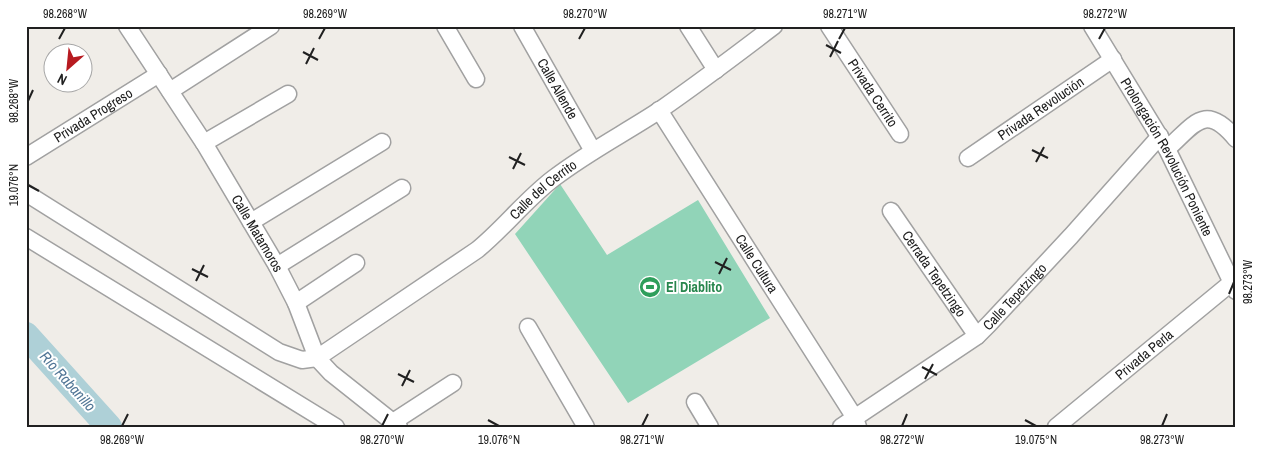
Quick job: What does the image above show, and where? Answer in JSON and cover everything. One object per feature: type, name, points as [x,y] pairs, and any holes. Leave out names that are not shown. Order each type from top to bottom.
[{"type":"street","name":"Calle Matamoros","points":[[127,26],[204,143],[277,266],[296,303],[317,358],[331,372],[396,424]]},
{"type":"street","points":[[170,90],[271,26]]},
{"type":"street","points":[[445,26],[476,79]]},
{"type":"street","name":"Calle Allende","points":[[522,26],[593,151]]},
{"type":"street","points":[[688,26],[716,70]]},
{"type":"street","name":"Calle del Cerrito","points":[[317,358],[495,236],[536,193],[555,177],[659,110],[774,26]]},
{"type":"street","name":"Privada Cerrito","points":[[829,26],[900,134]]},
{"type":"street","name":"Prolongación Revolución Poniente","points":[[1092,26],[1164,142],[1234,287]]},
{"type":"street","name":"Privada Revolución","points":[[968,158],[1113,60]]},
{"type":"street","name":"Privada Progreso","points":[[26,157],[159,74]]},
{"type":"street","points":[[204,143],[288,94]]},
{"type":"street","name":"Calle Cultura","points":[[659,110],[851,424]]},
{"type":"street","name":"Calle Tepetzingo","points":[[851,424],[977,336],[1071,236],[1164,142],[1200,120],[1210,118],[1220,122],[1236,139]]},
{"type":"street","points":[[251,222],[382,142]]},
{"type":"street","points":[[277,266],[402,188]]},
{"type":"street","points":[[26,193],[279,352],[302,360],[317,358]]},
{"type":"street","name":"Cerrada Tepetzingo","points":[[891,211],[977,336]]},
{"type":"street","points":[[26,237],[336,427]]},
{"type":"street","points":[[296,303],[356,263]]},
{"type":"street","name":"Privada Perla","points":[[1056,427],[1234,287]]},
{"type":"street","points":[[528,327],[586,427]]},
{"type":"street","points":[[396,424],[453,383]]},
{"type":"street","points":[[695,402],[710,427]]},
{"type":"green space","name":"El Diablito","points":[[560,184],[607,255],[698,200],[770,318],[628,403],[515,234]]},
{"type":"waterway","name":"Río Rabanillo","points":[[26,335],[109,427]]},
{"type":"place","name":"El Diablito","points":[[650,287]]}]
